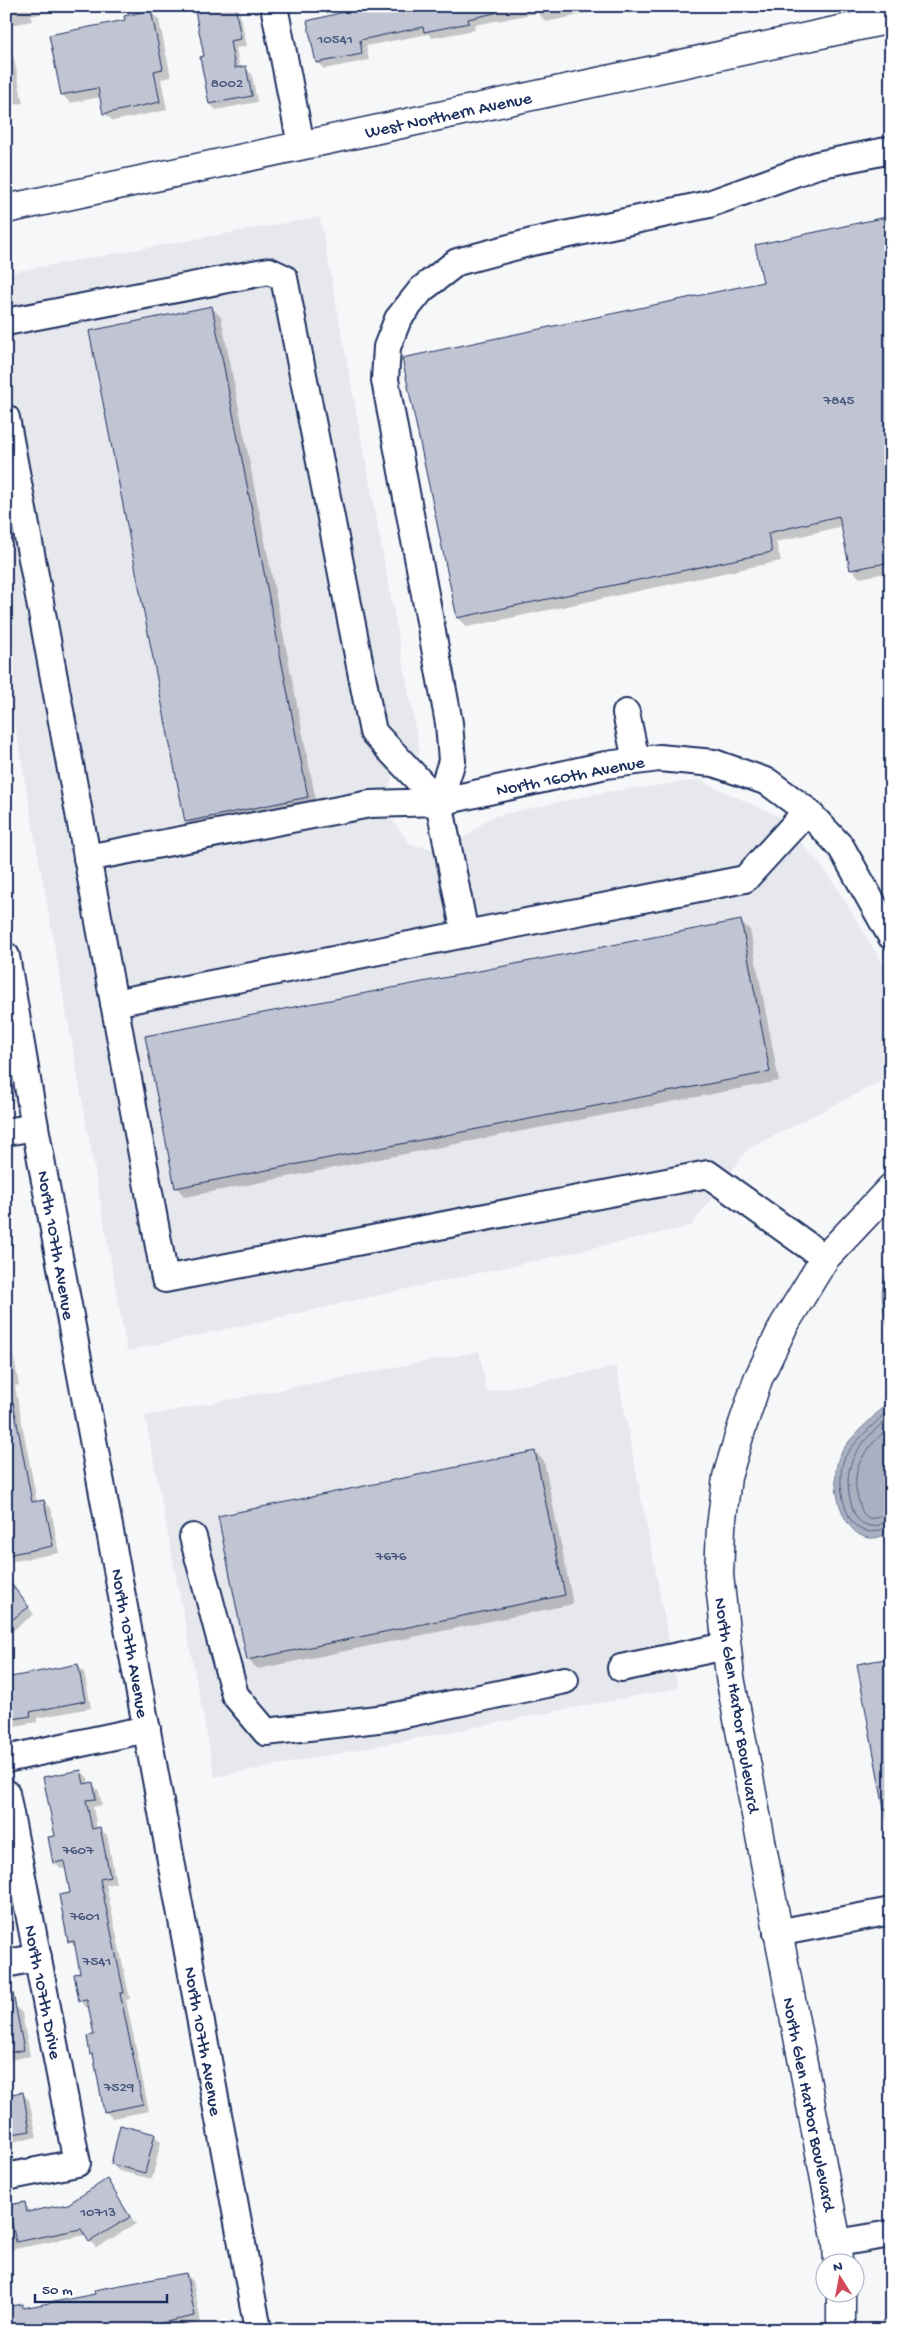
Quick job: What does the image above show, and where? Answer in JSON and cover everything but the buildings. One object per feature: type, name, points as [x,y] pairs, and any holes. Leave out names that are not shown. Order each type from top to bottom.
[{"type":"main road","name":"West Northern Avenue","points":[[6,209],[891,19]]},
{"type":"main road","name":"North Glen Harbor Boulevard","points":[[838,2253],[777,1932],[726,1646],[719,1575],[721,1527],[727,1477],[758,1379],[784,1325],[825,1258],[891,1188]]},
{"type":"main road","points":[[841,2304],[842,2330]]},
{"type":"street","points":[[274,6],[301,145]]},
{"type":"street","points":[[464,934],[439,802],[452,761],[449,723],[385,380],[387,347],[398,320],[422,289],[457,262],[532,242],[709,204],[817,165],[891,150]]},
{"type":"street","points":[[6,322],[269,271],[284,278],[374,732],[439,802]]},
{"type":"street","points":[[6,418],[165,1279],[708,1174],[825,1258]]},
{"type":"street","points":[[626,713],[636,760]]},
{"type":"street","name":"North 160th Avenue","points":[[87,858],[370,804],[439,802],[636,760],[659,758],[714,763],[768,782],[807,811],[841,847],[891,936]]},
{"type":"street","points":[[114,1003],[745,879],[807,811]]},
{"type":"street","name":"North 107th Avenue","points":[[6,956],[35,1127],[258,2330]]},
{"type":"street","points":[[6,1132],[35,1127]]},
{"type":"street","points":[[193,1537],[235,1696],[266,1732],[386,1718],[566,1680]]},
{"type":"street","points":[[621,1668],[726,1646]]},
{"type":"street","points":[[6,1759],[147,1729]]},
{"type":"street","name":"North 107th Drive","points":[[6,1793],[77,2163],[6,2177]]},
{"type":"street","points":[[777,1932],[891,1911]]},
{"type":"street","points":[[6,1964],[38,1957]]},
{"type":"street","points":[[838,2253],[891,2234]]},
{"type":"shaded area","points":[[320,217],[420,753],[392,775],[386,812],[411,845],[447,851],[491,817],[606,792],[699,780],[778,816],[829,875],[891,978],[891,1076],[748,1149],[691,1226],[127,1351],[6,675],[6,273]]},
{"type":"shaded area","points":[[479,1351],[487,1392],[616,1367],[678,1688],[215,1777],[145,1416]]},
{"type":"water","points":[[891,1270],[891,1337],[884,1312],[882,1293],[886,1277]]},
{"type":"water","points":[[891,1396],[891,1531],[876,1538],[863,1536],[852,1529],[844,1517],[836,1486],[836,1470],[839,1457],[844,1448]]}]
